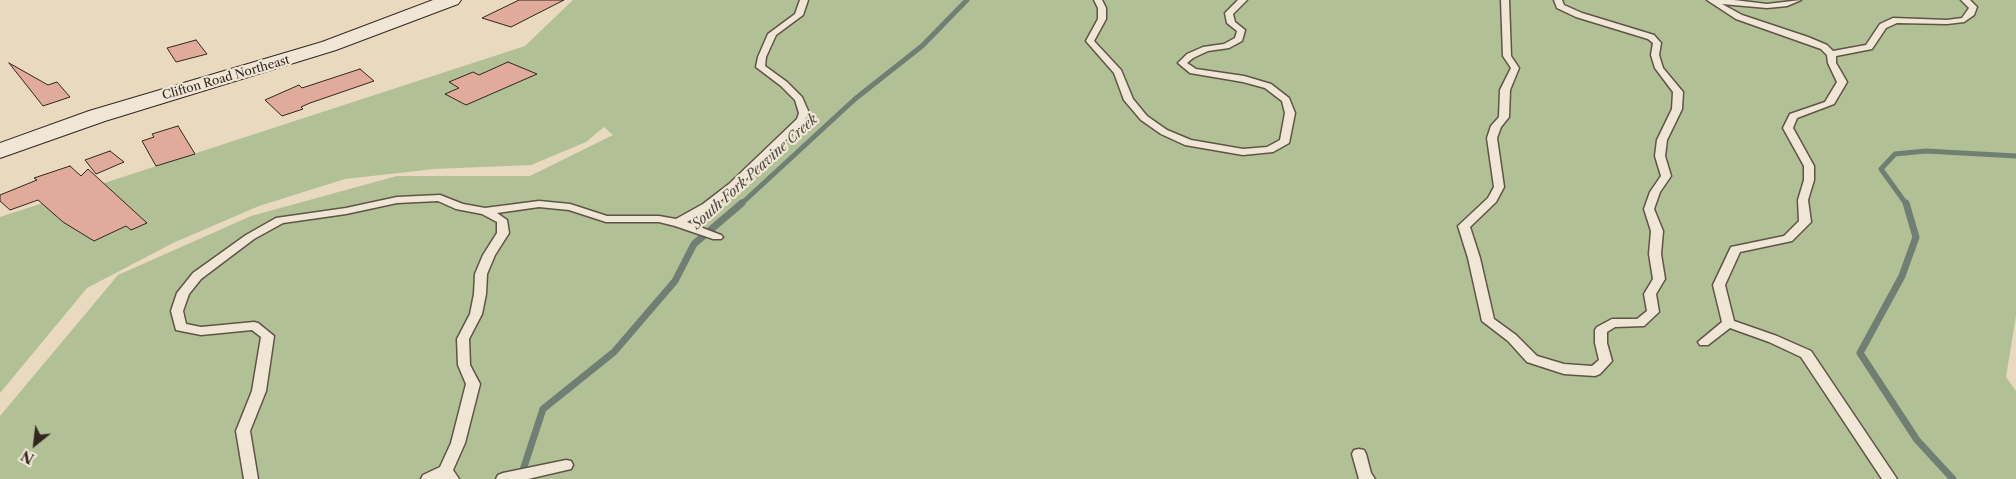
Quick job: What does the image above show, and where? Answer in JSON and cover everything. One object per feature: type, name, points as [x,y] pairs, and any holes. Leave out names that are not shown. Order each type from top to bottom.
[{"type":"street","name":"Clifton Road Northeast","points":[[0,151],[97,116],[329,46],[451,0]]},
{"type":"lane","points":[[678,223],[707,206],[733,186],[801,120],[804,113],[798,99],[784,84],[760,67],[762,57],[772,34],[799,15],[804,0]]},
{"type":"lane","points":[[1098,0],[1102,8],[1102,19],[1090,41],[1118,72],[1129,100],[1144,118],[1164,132],[1189,143],[1243,152],[1269,150],[1285,141],[1290,113],[1286,100],[1268,86],[1244,79],[1193,71],[1182,63],[1190,56],[1206,49],[1226,46],[1239,39],[1242,30],[1231,23],[1229,13],[1243,0]]},
{"type":"lane","points":[[1505,0],[1507,56],[1515,68],[1505,90],[1504,117],[1496,126],[1492,138],[1499,187],[1492,200],[1464,226],[1474,258],[1488,321],[1512,338],[1532,359],[1564,369],[1595,371],[1606,361],[1601,343],[1601,330],[1612,323],[1640,323],[1653,312],[1650,294],[1659,279],[1655,254],[1657,231],[1649,209],[1656,192],[1666,176],[1660,156],[1662,140],[1677,109],[1678,92],[1659,68],[1655,55],[1657,43],[1651,37],[1579,15],[1560,6],[1558,0]]},
{"type":"lane","points":[[1711,0],[1767,6],[1787,4],[1797,0]]},
{"type":"lane","points":[[1711,0],[1739,17],[1824,47],[1831,54],[1832,63],[1842,82],[1829,104],[1793,116],[1788,128],[1808,166],[1809,180],[1803,200],[1805,222],[1788,239],[1735,249],[1719,285],[1728,323]]},
{"type":"lane","points":[[1831,54],[1869,48],[1883,26],[1896,20],[1947,22],[1964,20],[1971,14],[1973,7],[1965,0]]},
{"type":"lane","points":[[251,479],[243,431],[259,391],[268,336],[254,326],[201,331],[180,327],[177,311],[184,293],[197,276],[250,237],[280,220],[424,197],[440,198],[460,207],[485,211],[539,204],[570,207],[606,219],[659,218],[717,237]]},
{"type":"lane","points":[[428,479],[448,475],[473,384],[464,365],[463,339],[476,314],[481,274],[489,255],[503,233],[502,220],[485,211]]},
{"type":"lane","points":[[1704,342],[1728,323]]},
{"type":"lane","points":[[1728,323],[1773,338],[1806,354],[1890,479]]},
{"type":"lane","points":[[1359,454],[1364,475],[1368,479]]},
{"type":"lane","points":[[506,479],[566,465]]},
{"type":"green space","points":[[573,0],[2016,0],[2016,316],[2006,377],[2016,391],[2016,479],[0,479],[0,416],[118,275],[251,216],[397,176],[530,176],[613,135],[604,127],[586,142],[531,165],[434,169],[345,179],[259,206],[173,243],[87,288],[0,393],[0,217],[525,46]]},
{"type":"building","points":[[519,0],[564,0],[511,27],[482,18]]},
{"type":"building","points":[[196,40],[207,54],[176,62],[167,48]]},
{"type":"building","points":[[508,62],[537,74],[466,105],[445,94],[459,88],[449,82],[473,72],[479,75]]},
{"type":"building","points":[[9,63],[48,85],[57,82],[70,97],[43,106]]},
{"type":"building","points":[[360,69],[374,81],[310,103],[301,107],[303,109],[282,116],[265,100],[299,85],[302,88]]},
{"type":"building","points":[[178,126],[195,154],[156,166],[142,141],[154,137],[152,134]]},
{"type":"building","points":[[110,151],[124,162],[96,174],[85,160]]},
{"type":"building","points":[[70,166],[81,176],[88,169],[147,223],[131,230],[126,226],[94,241],[63,222],[38,200],[10,210],[0,201],[0,195],[37,180],[34,178]]},
{"type":"waterway","name":"South Fork Peavine Creek","points":[[740,205],[855,99],[922,46],[967,0]]},
{"type":"waterway","points":[[1906,204],[1881,169],[1895,154],[1926,151],[2016,156]]},
{"type":"waterway","name":"South Fork Peavine Creek","points":[[520,479],[543,409],[614,352],[675,281],[694,244],[742,203]]},
{"type":"waterway","points":[[1906,204],[1916,237],[1902,276],[1860,353],[1917,440],[1953,479]]}]
